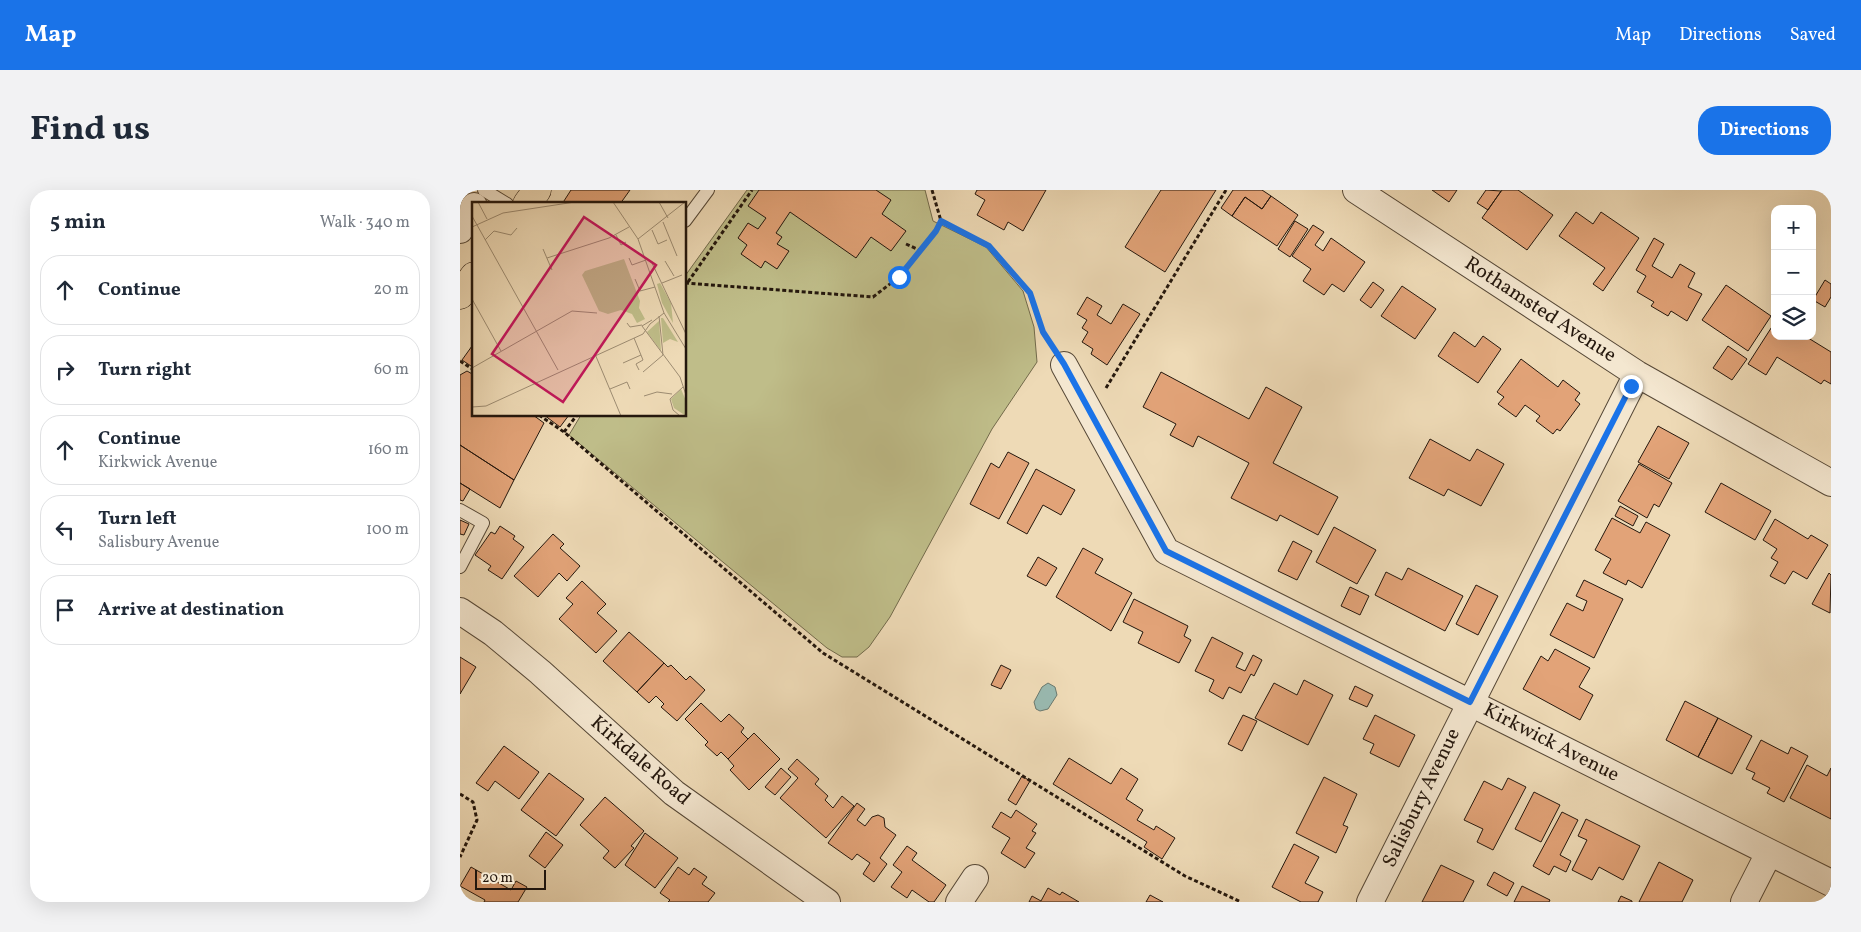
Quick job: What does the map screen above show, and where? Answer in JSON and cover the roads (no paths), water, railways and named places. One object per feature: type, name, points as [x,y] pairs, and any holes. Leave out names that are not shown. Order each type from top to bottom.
[{"type":"main road","points":[[528,202],[537,190]]},
{"type":"street","points":[[476,202],[483,190]]},
{"type":"street","name":"Rothamsted Avenue","points":[[1356,190],[1637,374],[1831,483]]},
{"type":"street","points":[[460,230],[472,209]]},
{"type":"street","points":[[460,238],[472,245]]},
{"type":"street","name":"Kirkwick Avenue","points":[[1064,364],[1166,551],[1831,883]]},
{"type":"street","name":"Salisbury Avenue","points":[[1370,902],[1637,374]]},
{"type":"street","name":"Kirkdale Road","points":[[460,611],[493,633],[540,672],[674,793],[827,902]]},
{"type":"street","points":[[1744,902],[1769,852]]},
{"type":"street","points":[[959,902],[975,878]]},
{"type":"lane","points":[[483,190],[504,202]]},
{"type":"lane","points":[[686,220],[708,190]]},
{"type":"lane","points":[[460,510],[483,523],[460,567]]},
{"type":"water","points":[[1048,683],[1055,687],[1057,695],[1048,709],[1040,711],[1036,709],[1034,702],[1042,687]]}]
